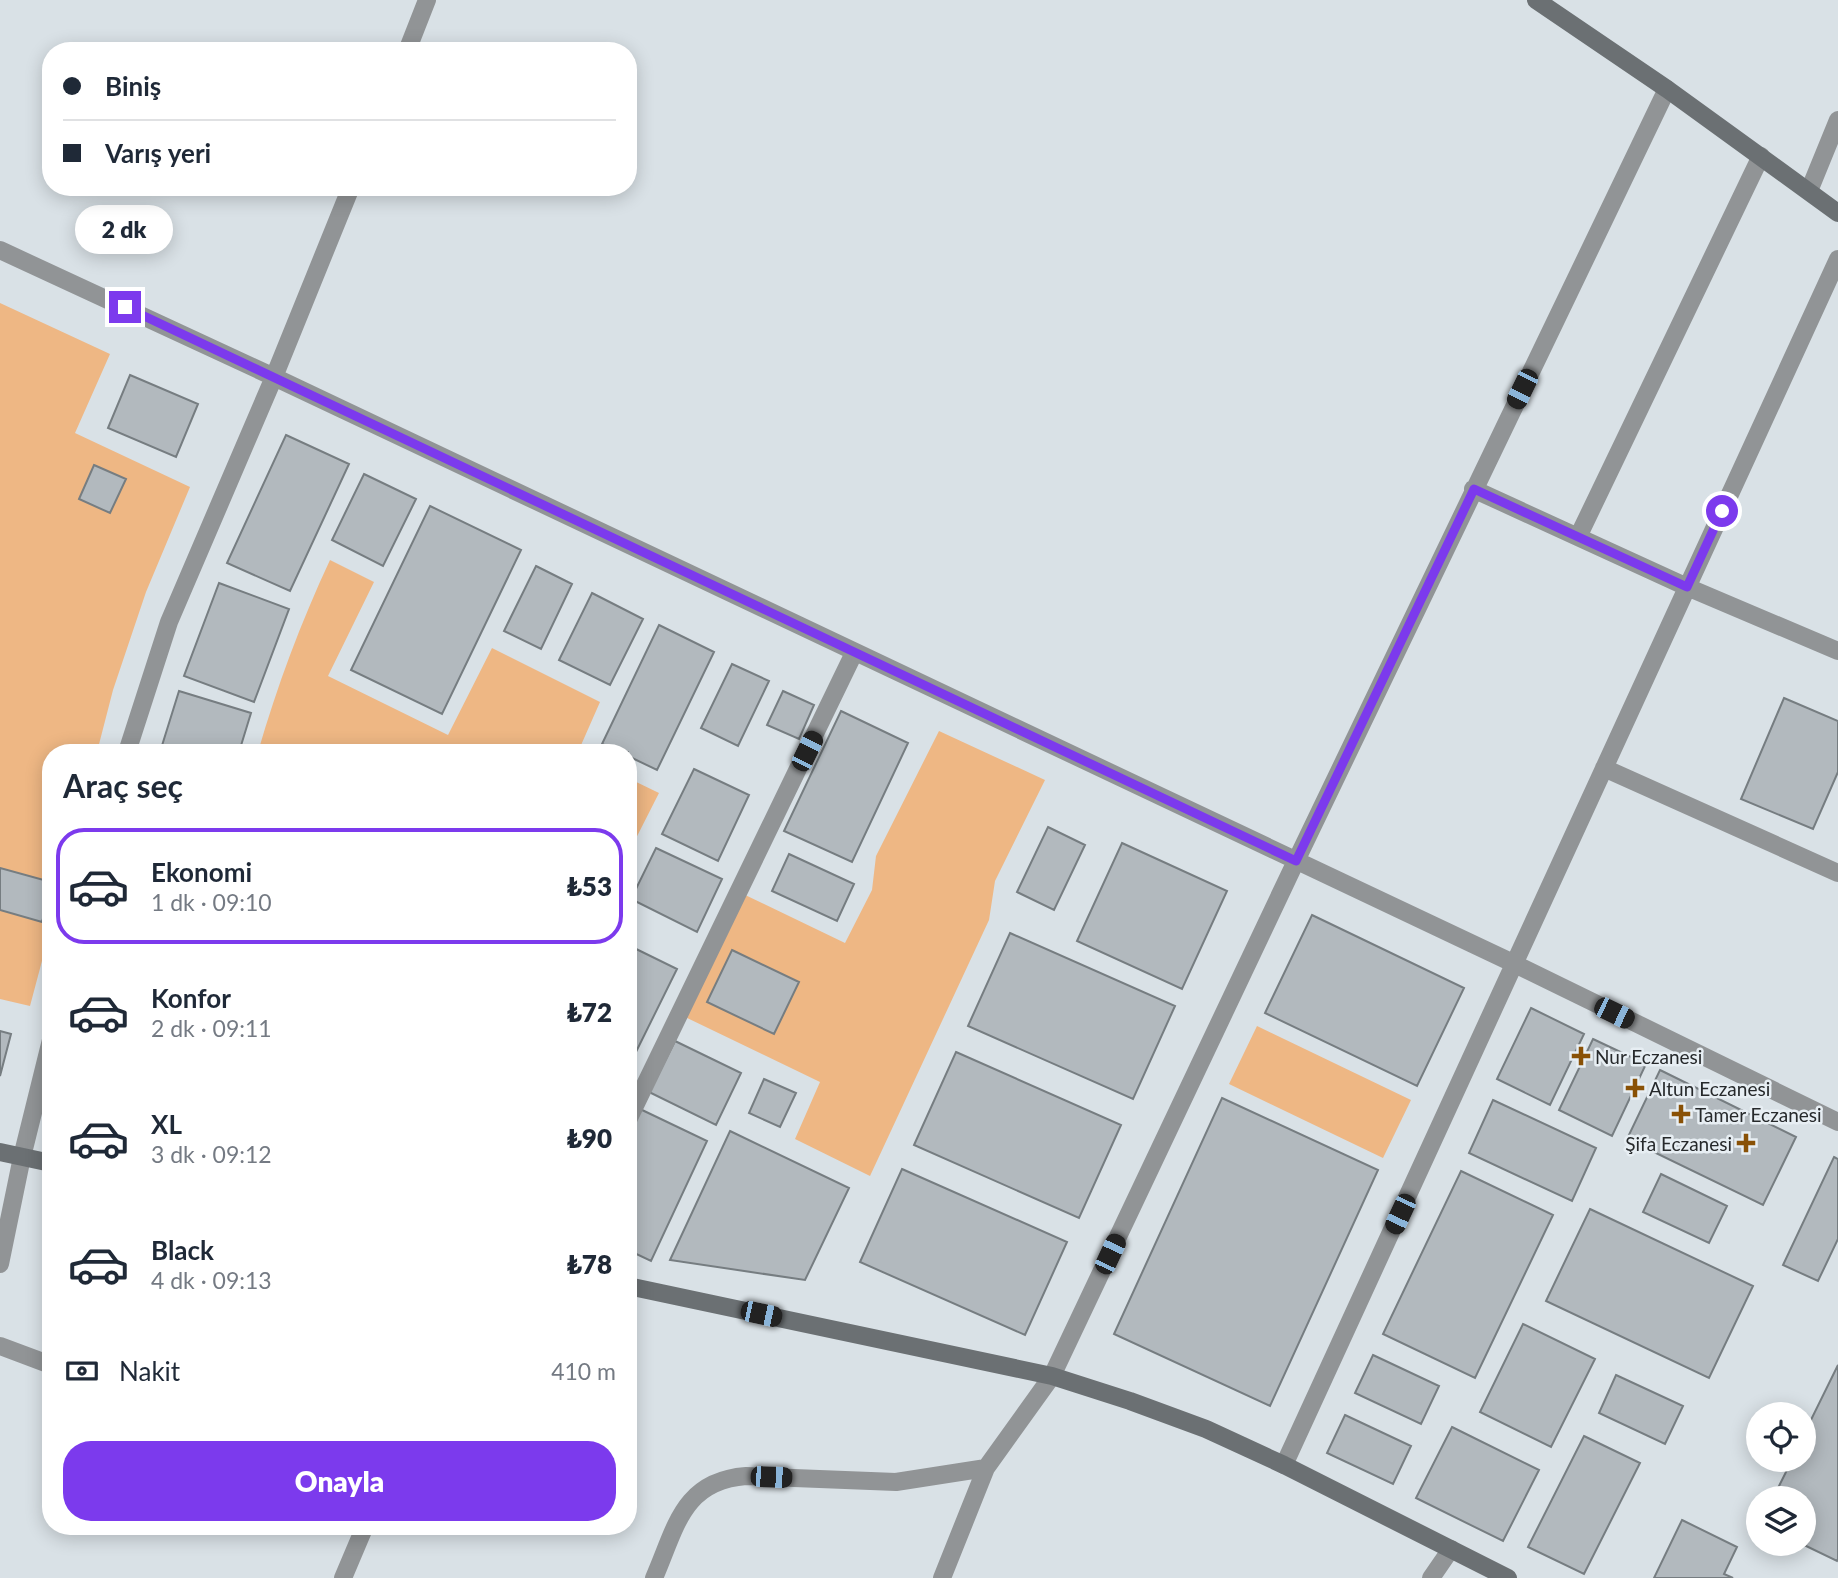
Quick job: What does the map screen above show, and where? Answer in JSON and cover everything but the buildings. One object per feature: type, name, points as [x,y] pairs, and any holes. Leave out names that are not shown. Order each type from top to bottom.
[{"type":"main road","points":[[1536,0],[1667,89],[1838,213]]},
{"type":"main road","points":[[0,1152],[42,1161]]},
{"type":"main road","points":[[637,1288],[1052,1376],[1206,1429],[1284,1465],[1508,1578]]},
{"type":"street","points":[[411,42],[428,0]]},
{"type":"street","points":[[942,1578],[986,1468],[1052,1376],[1667,89]]},
{"type":"street","points":[[1809,191],[1838,120]]},
{"type":"street","points":[[1578,537],[1761,156]]},
{"type":"street","points":[[130,744],[169,622],[347,196]]},
{"type":"street","points":[[0,250],[274,376],[1515,964],[1838,1122]]},
{"type":"street","points":[[1284,1465],[1838,259]]},
{"type":"street","points":[[1474,489],[1687,587],[1838,651]]},
{"type":"street","points":[[637,1100],[854,653]]},
{"type":"street","points":[[1604,768],[1838,873]]},
{"type":"street","points":[[0,1264],[42,1076]]},
{"type":"street","points":[[0,1346],[42,1361]]},
{"type":"street","points":[[654,1578],[681,1514],[694,1495],[709,1484],[727,1478],[746,1476],[896,1482],[986,1468]]},
{"type":"street","points":[[343,1578],[361,1535]]},
{"type":"street","points":[[1431,1578],[1451,1549]]},
{"type":"shaded area","points":[[0,303],[110,354],[75,433],[190,487],[146,592],[113,690],[99,744],[42,744],[42,961],[30,1006],[0,999]]},
{"type":"shaded area","points":[[330,560],[374,582],[328,676],[448,735],[492,648],[600,702],[582,744],[260,744],[290,654]]},
{"type":"shaded area","points":[[939,731],[1045,780],[995,881],[989,920],[870,1176],[795,1139],[820,1082],[683,1016],[741,893],[845,943],[872,890],[876,856]]},
{"type":"shaded area","points":[[637,782],[659,793],[637,836]]},
{"type":"shaded area","points":[[1257,1026],[1411,1100],[1383,1158],[1229,1084]]},
{"type":"place","name":"Nur Eczanesi","points":[[1581,1056]]},
{"type":"place","name":"Altun Eczanesi","points":[[1635,1088]]},
{"type":"place","name":"Tamer Eczanesi","points":[[1681,1114]]},
{"type":"place","name":"Şifa Eczanesi","points":[[1746,1143]]},
{"type":"route","points":[[125,307],[1296,861],[1474,489],[1687,587],[1722,511]]}]
